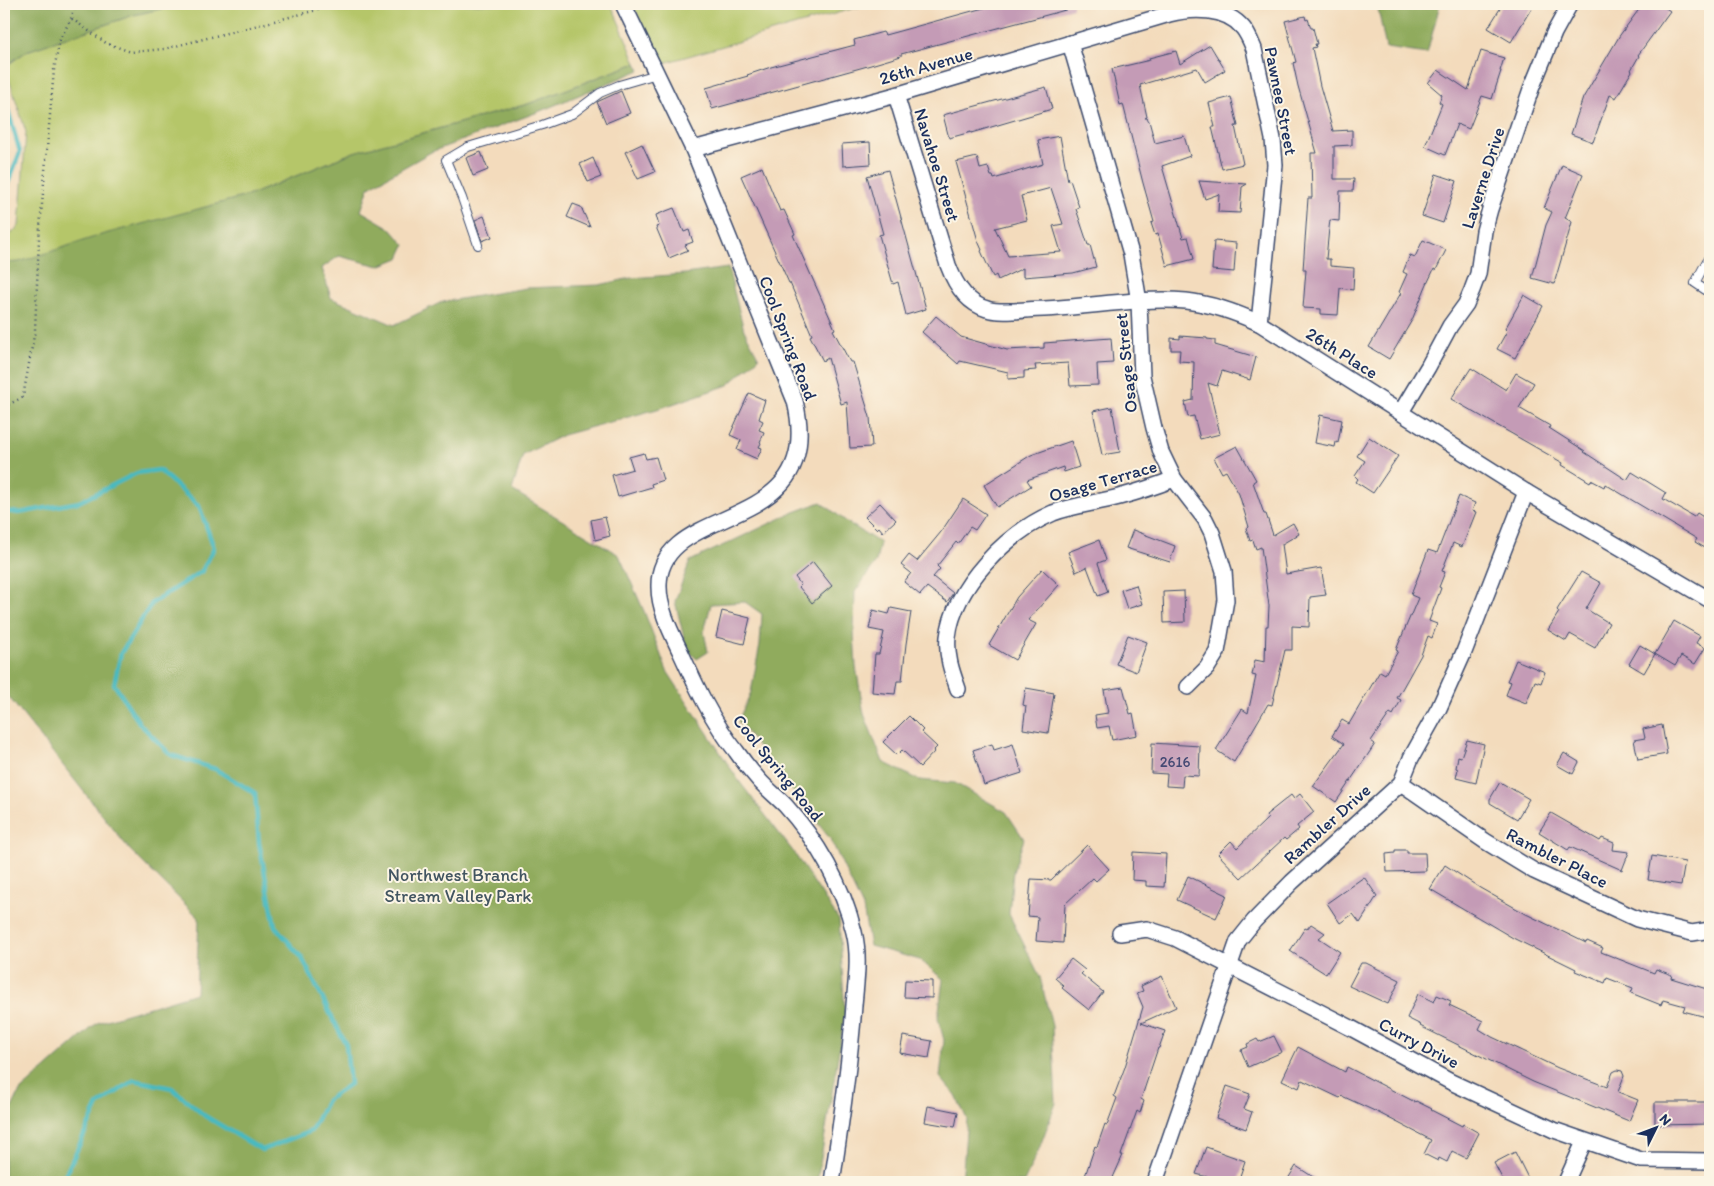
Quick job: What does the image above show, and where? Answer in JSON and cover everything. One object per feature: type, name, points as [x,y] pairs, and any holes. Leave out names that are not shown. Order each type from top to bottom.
[{"type":"street","name":"Cool Spring Road","points":[[623,4],[693,150],[795,401],[800,420],[798,452],[788,477],[779,487],[757,504],[696,532],[682,541],[666,559],[658,586],[661,605],[672,633],[693,680],[716,722],[734,749],[760,781],[785,806],[826,861],[844,902],[855,934],[857,966],[852,1031],[832,1182]]},
{"type":"street","name":"Laverne Drive","points":[[1401,412],[1428,368],[1450,326],[1466,304],[1472,290],[1478,274],[1484,231],[1490,209],[1531,89],[1554,33],[1570,4]]},
{"type":"street","name":"Pawnee Street","points":[[1169,14],[1196,9],[1224,15],[1242,27],[1254,49],[1273,139],[1275,158],[1259,323]]},
{"type":"street","name":"26th Avenue","points":[[693,150],[896,94],[1169,14]]},
{"type":"street","name":"Osage Street","points":[[1070,43],[1131,254],[1139,302],[1142,376],[1148,407],[1162,452],[1174,479],[1195,504],[1212,533],[1224,572],[1226,600],[1217,652],[1202,674],[1188,687]]},
{"type":"street","name":"Navahoe Street","points":[[896,94],[941,246]]},
{"type":"street","name":"26th Place","points":[[941,246],[953,278],[960,290],[969,299],[986,309],[996,311],[1185,301],[1233,311],[1259,323],[1526,492],[1710,600]]},
{"type":"street","name":"Osage Terrace","points":[[958,690],[948,654],[950,626],[962,596],[995,554],[1020,532],[1053,513],[1146,490],[1174,479]]},
{"type":"street","name":"Rambler Drive","points":[[1155,1182],[1238,941],[1254,921],[1292,882],[1401,783],[1411,758],[1439,708],[1464,652],[1526,492]]},
{"type":"street","name":"Rambler Place","points":[[1401,783],[1485,841],[1534,871],[1637,919],[1692,932],[1710,930]]},
{"type":"street","name":"Curry Drive","points":[[1120,933],[1147,929],[1175,938],[1351,1028],[1451,1082],[1584,1142],[1641,1160],[1710,1161]]},
{"type":"street","points":[[1566,1182],[1584,1142]]},
{"type":"lane","points":[[478,246],[462,198],[446,160],[468,147],[572,114],[600,93],[619,85],[657,74]]},
{"type":"lane","points":[[1710,254],[1695,283],[1710,293]]},
{"type":"path","points":[[4,408],[23,397],[35,330],[39,247],[54,70],[60,39],[76,4]]},
{"type":"path","points":[[71,18],[106,43],[131,52],[164,49],[325,8],[353,4]]},
{"type":"green space","points":[[4,4],[182,4],[134,15],[27,51],[4,67]]},
{"type":"green space","points":[[182,4],[611,4],[636,63],[528,104],[354,152],[250,195],[199,209],[4,460],[4,240],[19,226],[26,132],[5,67],[27,51],[134,15]]},
{"type":"green space","points":[[632,4],[869,4],[664,63],[656,52]]},
{"type":"green space","points":[[1377,4],[1440,4],[1427,54],[1386,48]]},
{"type":"green space","name":"Northwest Branch Stream Valley Park","points":[[636,63],[640,70],[538,112],[431,152],[369,187],[361,211],[390,228],[405,245],[399,258],[379,266],[339,256],[322,268],[331,298],[394,325],[442,302],[526,288],[599,285],[631,278],[685,274],[728,268],[744,330],[759,358],[728,385],[661,408],[563,435],[523,455],[512,490],[619,555],[644,611],[667,671],[739,781],[792,850],[839,920],[845,1015],[817,1182],[4,1182],[4,1124],[20,1091],[97,1023],[196,993],[199,918],[130,850],[4,691],[4,263],[19,262],[101,235],[250,195],[354,152],[528,104]]},
{"type":"green space","points":[[821,502],[847,522],[880,543],[876,562],[855,592],[854,632],[856,667],[864,714],[883,762],[919,780],[955,783],[1006,812],[1024,839],[1013,872],[1009,914],[1040,977],[1052,1026],[1056,1103],[1039,1149],[1024,1182],[962,1182],[967,1119],[956,1096],[940,1077],[944,1040],[938,1018],[943,979],[920,960],[870,946],[863,908],[831,840],[738,721],[751,692],[760,644],[762,614],[745,602],[711,604],[704,632],[708,652],[697,659],[687,650],[675,601],[690,561],[792,513]]},
{"type":"building","points":[[998,4],[1073,4],[1073,8],[901,54],[901,56],[864,67],[712,109],[706,88],[771,67],[855,45],[854,40],[883,32],[885,35]]},
{"type":"building","points":[[1503,4],[1534,4],[1511,42],[1488,28]]},
{"type":"building","points":[[1643,4],[1660,4],[1670,11],[1638,55],[1632,71],[1616,98],[1610,95],[1593,142],[1571,134],[1583,98],[1620,35]]},
{"type":"building","points":[[1305,16],[1311,28],[1313,28],[1317,44],[1315,44],[1316,47],[1312,48],[1320,86],[1333,131],[1352,130],[1352,145],[1334,146],[1334,179],[1354,179],[1353,191],[1340,191],[1339,221],[1330,220],[1329,228],[1326,259],[1330,259],[1330,266],[1354,268],[1353,290],[1340,288],[1338,315],[1321,314],[1321,309],[1303,308],[1306,270],[1303,270],[1308,198],[1312,198],[1311,153],[1317,153],[1298,86],[1293,63],[1296,62],[1285,21]]},
{"type":"building","points":[[1210,45],[1225,70],[1205,82],[1197,68],[1140,85],[1147,117],[1145,118],[1149,121],[1155,143],[1184,136],[1190,156],[1162,166],[1183,238],[1188,237],[1194,259],[1167,266],[1158,234],[1155,235],[1151,223],[1154,222],[1123,104],[1120,105],[1112,69],[1150,60],[1149,58],[1176,51],[1180,64]]},
{"type":"building","points":[[1481,51],[1504,58],[1492,99],[1482,96],[1469,129],[1457,124],[1445,155],[1425,146],[1442,104],[1439,102],[1442,95],[1428,83],[1438,70],[1468,90]]},
{"type":"building","points":[[1046,87],[1052,109],[949,138],[943,115]]},
{"type":"building","points":[[621,91],[630,113],[606,123],[597,102]]},
{"type":"building","points":[[1231,97],[1238,126],[1235,126],[1243,164],[1222,169],[1212,127],[1215,127],[1209,103]]},
{"type":"building","points":[[1060,136],[1068,181],[1070,180],[1079,207],[1076,209],[1096,267],[1073,273],[1023,277],[1023,268],[998,280],[996,275],[993,277],[981,251],[956,162],[977,157],[980,169],[988,167],[994,179],[1043,164],[1038,140]],"holes":[[[1051,188],[1063,224],[1053,226],[1061,252],[1008,256],[995,228],[1027,220],[1021,196]]]},
{"type":"building","points":[[870,142],[871,164],[843,166],[842,144]]},
{"type":"building","points":[[642,144],[655,172],[638,179],[625,152]]},
{"type":"building","points":[[481,152],[488,170],[473,176],[466,158]]},
{"type":"building","points":[[593,158],[601,177],[588,182],[580,164]]},
{"type":"building","points":[[1562,165],[1583,174],[1565,218],[1572,222],[1554,284],[1532,278],[1546,225],[1552,212],[1544,208]]},
{"type":"building","points":[[762,167],[780,211],[784,210],[795,234],[793,235],[835,329],[833,330],[850,362],[853,362],[870,417],[872,447],[850,448],[847,402],[841,404],[828,358],[823,361],[810,336],[812,335],[790,283],[741,176]]},
{"type":"building","points":[[888,170],[926,309],[906,315],[898,282],[893,284],[879,235],[883,234],[867,176]]},
{"type":"building","points":[[1436,174],[1457,181],[1443,223],[1422,216]]},
{"type":"building","points":[[1199,181],[1247,184],[1242,187],[1240,213],[1218,212],[1219,194],[1205,199]]},
{"type":"building","points":[[573,204],[581,207],[590,227],[567,217]]},
{"type":"building","points":[[674,208],[684,232],[689,230],[693,242],[685,245],[688,250],[669,258],[656,227],[659,226],[656,215]]},
{"type":"building","points":[[484,216],[492,237],[482,241],[475,220]]},
{"type":"building","points":[[1423,240],[1446,250],[1436,270],[1434,269],[1412,320],[1389,359],[1369,347],[1401,293],[1399,292],[1407,274],[1403,272],[1410,255],[1415,257]]},
{"type":"building","points":[[1214,241],[1236,243],[1234,272],[1212,270]]},
{"type":"building","points":[[1524,295],[1543,306],[1515,358],[1497,349],[1507,331],[1505,329]]},
{"type":"building","points":[[936,316],[961,337],[1007,350],[1044,348],[1044,343],[1111,338],[1113,363],[1097,364],[1098,385],[1070,386],[1068,363],[1035,365],[1036,370],[1024,371],[1024,378],[1008,379],[1008,372],[960,361],[958,364],[922,332]]},
{"type":"building","points":[[1180,336],[1215,340],[1215,345],[1256,357],[1250,380],[1222,371],[1217,386],[1208,383],[1220,434],[1200,439],[1194,416],[1188,417],[1185,402],[1193,400],[1194,362],[1179,361],[1180,350],[1171,350],[1171,338],[1180,339]]},
{"type":"building","points":[[1471,368],[1506,390],[1516,373],[1534,383],[1519,408],[1550,426],[1549,428],[1627,480],[1632,472],[1666,493],[1663,499],[1694,517],[1697,513],[1708,520],[1710,516],[1710,551],[1695,542],[1697,539],[1605,484],[1604,487],[1591,480],[1590,482],[1562,465],[1563,463],[1451,399]]},
{"type":"building","points":[[749,393],[765,400],[759,419],[763,421],[759,430],[764,432],[759,447],[762,448],[757,459],[737,450],[741,440],[730,435]]},
{"type":"building","points":[[1112,407],[1120,452],[1102,455],[1093,411]]},
{"type":"building","points":[[1320,415],[1342,420],[1338,443],[1336,442],[1335,447],[1315,443]]},
{"type":"building","points":[[1369,437],[1398,456],[1373,493],[1356,482],[1358,479],[1355,476],[1365,461],[1357,456]]},
{"type":"building","points":[[1071,441],[1079,467],[1064,472],[1063,467],[1027,480],[1031,486],[997,507],[984,485],[1031,455]]},
{"type":"building","points":[[1237,446],[1256,480],[1253,482],[1273,535],[1293,523],[1299,534],[1282,544],[1286,574],[1321,568],[1326,595],[1310,597],[1309,627],[1292,626],[1292,650],[1285,650],[1272,705],[1268,704],[1234,762],[1216,750],[1242,709],[1248,713],[1256,676],[1252,675],[1255,660],[1265,662],[1266,626],[1268,626],[1269,606],[1261,547],[1256,549],[1253,540],[1250,541],[1246,528],[1249,527],[1239,494],[1226,471],[1222,473],[1214,458]]},
{"type":"building","points":[[644,453],[646,459],[656,457],[663,480],[651,484],[652,487],[618,497],[612,475],[633,469],[629,457]]},
{"type":"building","points":[[1459,496],[1475,503],[1472,511],[1476,512],[1462,547],[1453,543],[1442,571],[1445,572],[1439,587],[1441,588],[1429,621],[1437,624],[1432,638],[1428,636],[1421,655],[1397,698],[1401,700],[1393,715],[1390,713],[1371,741],[1375,744],[1336,802],[1313,786],[1344,744],[1332,736],[1342,720],[1349,724],[1380,671],[1385,674],[1398,651],[1396,650],[1418,598],[1411,595],[1428,550],[1437,553]]},
{"type":"building","points":[[963,499],[986,514],[975,530],[970,527],[958,544],[956,542],[937,566],[940,569],[933,577],[953,593],[947,602],[927,587],[920,595],[904,582],[911,573],[901,565],[909,555],[917,561],[941,532]]},
{"type":"building","points":[[880,503],[896,520],[883,532],[879,527],[877,529],[865,517]]},
{"type":"building","points":[[605,517],[610,536],[595,540],[591,520]]},
{"type":"building","points":[[1133,530],[1175,546],[1170,562],[1126,548]]},
{"type":"building","points":[[1099,540],[1106,560],[1098,563],[1108,592],[1098,596],[1087,567],[1076,572],[1068,552]]},
{"type":"building","points":[[813,562],[832,586],[812,603],[799,587],[801,585],[795,577]]},
{"type":"building","points":[[1042,569],[1059,585],[1028,620],[1036,624],[1015,660],[989,645],[1017,597]]},
{"type":"building","points":[[1581,572],[1601,583],[1586,609],[1609,623],[1595,648],[1570,634],[1566,641],[1548,630],[1559,612],[1557,610]]},
{"type":"building","points":[[1136,585],[1142,604],[1127,609],[1121,590]]},
{"type":"building","points":[[1184,591],[1185,622],[1164,623],[1163,592]]},
{"type":"building","points":[[891,608],[911,612],[902,681],[897,681],[895,694],[872,692],[875,654],[879,654],[884,632],[869,629],[873,610],[889,614]]},
{"type":"building","points":[[722,611],[750,618],[744,644],[716,637]]},
{"type":"building","points":[[1674,621],[1700,636],[1696,643],[1705,648],[1695,664],[1681,656],[1675,666],[1655,654]]},
{"type":"building","points":[[1128,635],[1147,642],[1136,672],[1116,664]]},
{"type":"building","points":[[1640,645],[1655,654],[1644,673],[1629,664]]},
{"type":"building","points":[[1516,660],[1545,672],[1541,683],[1535,681],[1526,703],[1506,695],[1511,682],[1507,681]]},
{"type":"building","points":[[1123,687],[1130,714],[1133,713],[1137,735],[1112,740],[1109,726],[1097,728],[1095,715],[1108,713],[1104,690]]},
{"type":"building","points":[[1026,688],[1054,693],[1048,733],[1023,729],[1026,706],[1023,705]]},
{"type":"building","points":[[909,716],[923,730],[921,732],[937,747],[920,767],[902,750],[897,755],[883,742]]},
{"type":"building","points":[[1662,725],[1667,754],[1638,759],[1634,740],[1645,738],[1643,729]]},
{"type":"building","points":[[1467,740],[1484,744],[1476,783],[1456,778],[1458,756],[1461,757]]},
{"type":"building","points":[[1152,743],[1200,746],[1199,776],[1183,775],[1182,787],[1166,786],[1167,774],[1151,773]]},
{"type":"building","points":[[992,744],[994,750],[1013,744],[1022,773],[984,785],[973,750]]},
{"type":"building","points":[[1564,753],[1579,762],[1573,774],[1557,765]]},
{"type":"building","points":[[1500,782],[1529,799],[1517,819],[1490,803],[1490,799]]},
{"type":"building","points":[[1300,794],[1314,812],[1297,826],[1299,829],[1286,840],[1284,838],[1241,878],[1218,854],[1231,841],[1237,848],[1268,818],[1266,815],[1291,795],[1294,799]]},
{"type":"building","points":[[1551,813],[1600,841],[1602,838],[1614,843],[1613,850],[1629,852],[1622,870],[1570,847],[1568,850],[1539,832]]},
{"type":"building","points":[[1087,845],[1109,869],[1096,881],[1093,878],[1065,904],[1063,943],[1036,941],[1038,917],[1028,916],[1031,879],[1051,880]]},
{"type":"building","points":[[1395,850],[1407,850],[1407,853],[1425,853],[1426,871],[1387,872],[1386,854],[1395,853]]},
{"type":"building","points":[[1133,852],[1166,854],[1164,887],[1146,886],[1146,881],[1132,880]]},
{"type":"building","points":[[1652,856],[1685,862],[1681,885],[1648,880]]},
{"type":"building","points":[[1445,865],[1480,888],[1526,914],[1586,943],[1587,941],[1603,948],[1601,952],[1654,973],[1656,969],[1672,975],[1671,978],[1710,990],[1710,1018],[1683,1011],[1685,1006],[1663,1000],[1661,1005],[1631,993],[1633,988],[1607,978],[1605,983],[1575,971],[1576,969],[1513,938],[1430,889]]},
{"type":"building","points":[[1188,876],[1227,895],[1216,918],[1177,900]]},
{"type":"building","points":[[1364,877],[1377,896],[1360,923],[1353,914],[1340,923],[1327,903]]},
{"type":"building","points":[[1311,924],[1325,933],[1319,938],[1340,952],[1326,974],[1290,951],[1305,928],[1307,929]]},
{"type":"building","points":[[1071,959],[1085,970],[1081,974],[1103,992],[1089,1010],[1062,988],[1064,986],[1055,978]]},
{"type":"building","points":[[1361,963],[1366,963],[1400,980],[1388,1004],[1349,986]]},
{"type":"building","points":[[1162,976],[1176,1007],[1141,1023],[1165,1031],[1141,1099],[1144,1101],[1140,1113],[1137,1111],[1121,1155],[1123,1155],[1111,1182],[1083,1182],[1095,1146],[1097,1147],[1117,1098],[1114,1096],[1143,1007],[1137,993],[1143,991],[1141,986]]},
{"type":"building","points":[[905,980],[932,981],[932,998],[904,997]]},
{"type":"building","points":[[1418,994],[1434,1002],[1437,995],[1451,1001],[1449,1005],[1483,1021],[1479,1029],[1492,1037],[1558,1068],[1607,1087],[1613,1072],[1617,1070],[1622,1071],[1624,1076],[1618,1092],[1638,1100],[1629,1121],[1533,1082],[1420,1026],[1407,1018]]},
{"type":"building","points":[[903,1036],[932,1041],[929,1058],[900,1053]]},
{"type":"building","points":[[1274,1036],[1282,1052],[1248,1067],[1241,1050],[1248,1047],[1247,1044],[1257,1039],[1259,1042]]},
{"type":"building","points":[[1298,1047],[1345,1072],[1347,1067],[1479,1133],[1466,1158],[1452,1151],[1447,1162],[1439,1158],[1438,1161],[1424,1154],[1431,1140],[1379,1113],[1342,1096],[1340,1098],[1302,1080],[1299,1088],[1282,1080]]},
{"type":"building","points":[[1227,1086],[1250,1094],[1244,1109],[1252,1112],[1246,1129],[1216,1118]]},
{"type":"building","points":[[1655,1102],[1710,1102],[1710,1124],[1655,1125]]},
{"type":"building","points":[[928,1106],[958,1112],[955,1127],[925,1122]]},
{"type":"building","points":[[1206,1147],[1245,1161],[1238,1182],[1227,1182],[1196,1174]]},
{"type":"building","points":[[1515,1152],[1530,1182],[1504,1182],[1494,1163]]},
{"type":"building","points":[[1296,1166],[1321,1182],[1286,1182]]},
{"type":"waterway","points":[[4,96],[20,152],[4,194]]},
{"type":"waterway","points":[[4,511],[19,513],[79,502],[137,473],[159,470],[199,506],[214,548],[202,571],[152,603],[121,653],[114,684],[140,724],[171,755],[215,769],[255,793],[259,843],[275,926],[302,958],[346,1045],[350,1084],[327,1100],[311,1131],[262,1150],[205,1116],[172,1088],[134,1080],[98,1105],[62,1182]]}]
